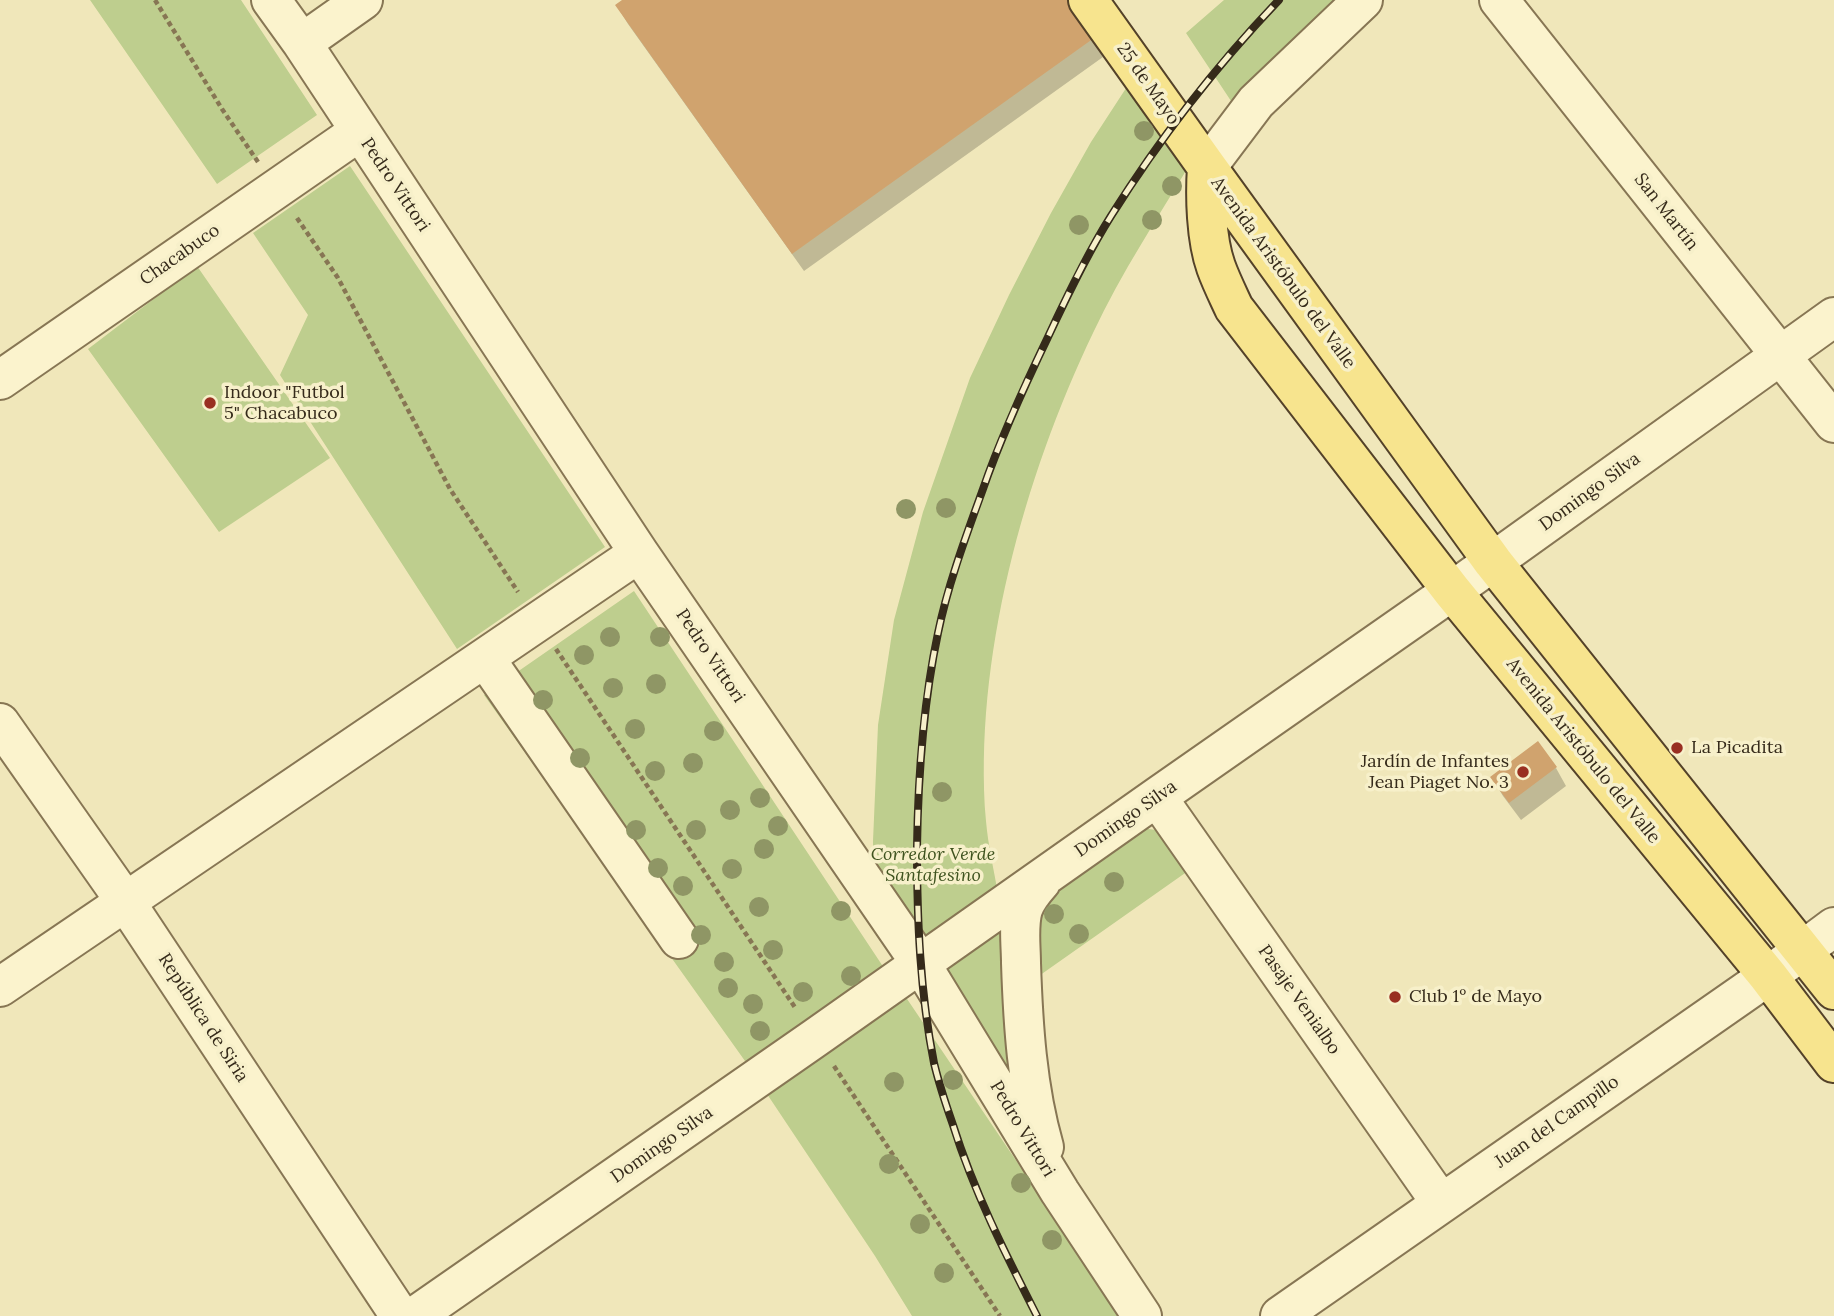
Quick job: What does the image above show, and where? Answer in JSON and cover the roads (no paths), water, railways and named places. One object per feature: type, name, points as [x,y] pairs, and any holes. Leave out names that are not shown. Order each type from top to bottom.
[{"type":"main road","name":"25 de Mayo","points":[[1088,0],[1207,167]]},
{"type":"main road","name":"Avenida Aristóbulo del Valle","points":[[1207,167],[1493,562],[1834,990]]},
{"type":"main road","name":"Avenida Aristóbulo del Valle","points":[[1207,167],[1208,227],[1215,265],[1234,308],[1452,591],[1768,976],[1834,1063]]},
{"type":"street","name":"Pedro Vittori","points":[[271,0],[639,553],[921,964],[1060,1192],[1142,1316]]},
{"type":"street","points":[[302,43],[363,0]]},
{"type":"street","points":[[1207,167],[1256,102],[1363,0]]},
{"type":"street","name":"San Martín","points":[[1499,0],[1834,423]]},
{"type":"street","name":"Chacabuco","points":[[0,380],[360,131]]},
{"type":"street","name":"Domingo Silva","points":[[415,1316],[1452,591],[1834,317]]},
{"type":"street","points":[[0,987],[639,553]]},
{"type":"street","points":[[485,658],[679,939]]},
{"type":"street","name":"República de Siria","points":[[0,723],[125,901],[400,1316]]},
{"type":"street","name":"Pasaje Venialbo","points":[[1157,797],[1441,1203]]},
{"type":"street","points":[[1047,875],[1029,895],[1023,911],[1022,990],[1035,1108],[1045,1152],[1060,1192]]},
{"type":"street","name":"Juan del Campillo","points":[[1280,1316],[1768,976],[1834,927]]},
{"type":"railway","points":[[1037,1316],[970,1174],[940,1087],[929,1036],[920,956],[917,848],[922,740],[933,660],[952,578],[990,470],[1022,393],[1086,260],[1102,230],[1169,131],[1211,77],[1279,0]]},
{"type":"place","name":"Indoor \"Futbol 5\" Chacabuco","points":[[210,403]]},
{"type":"place","name":"La Picadita","points":[[1677,748]]},
{"type":"place","name":"Jardín de Infantes Jean Piaget No. 3","points":[[1523,772]]},
{"type":"place","name":"Club 1º de Mayo","points":[[1395,997]]},
{"type":"park label","name":"Corredor Verde Santafesino","points":[[933,865]]}]
